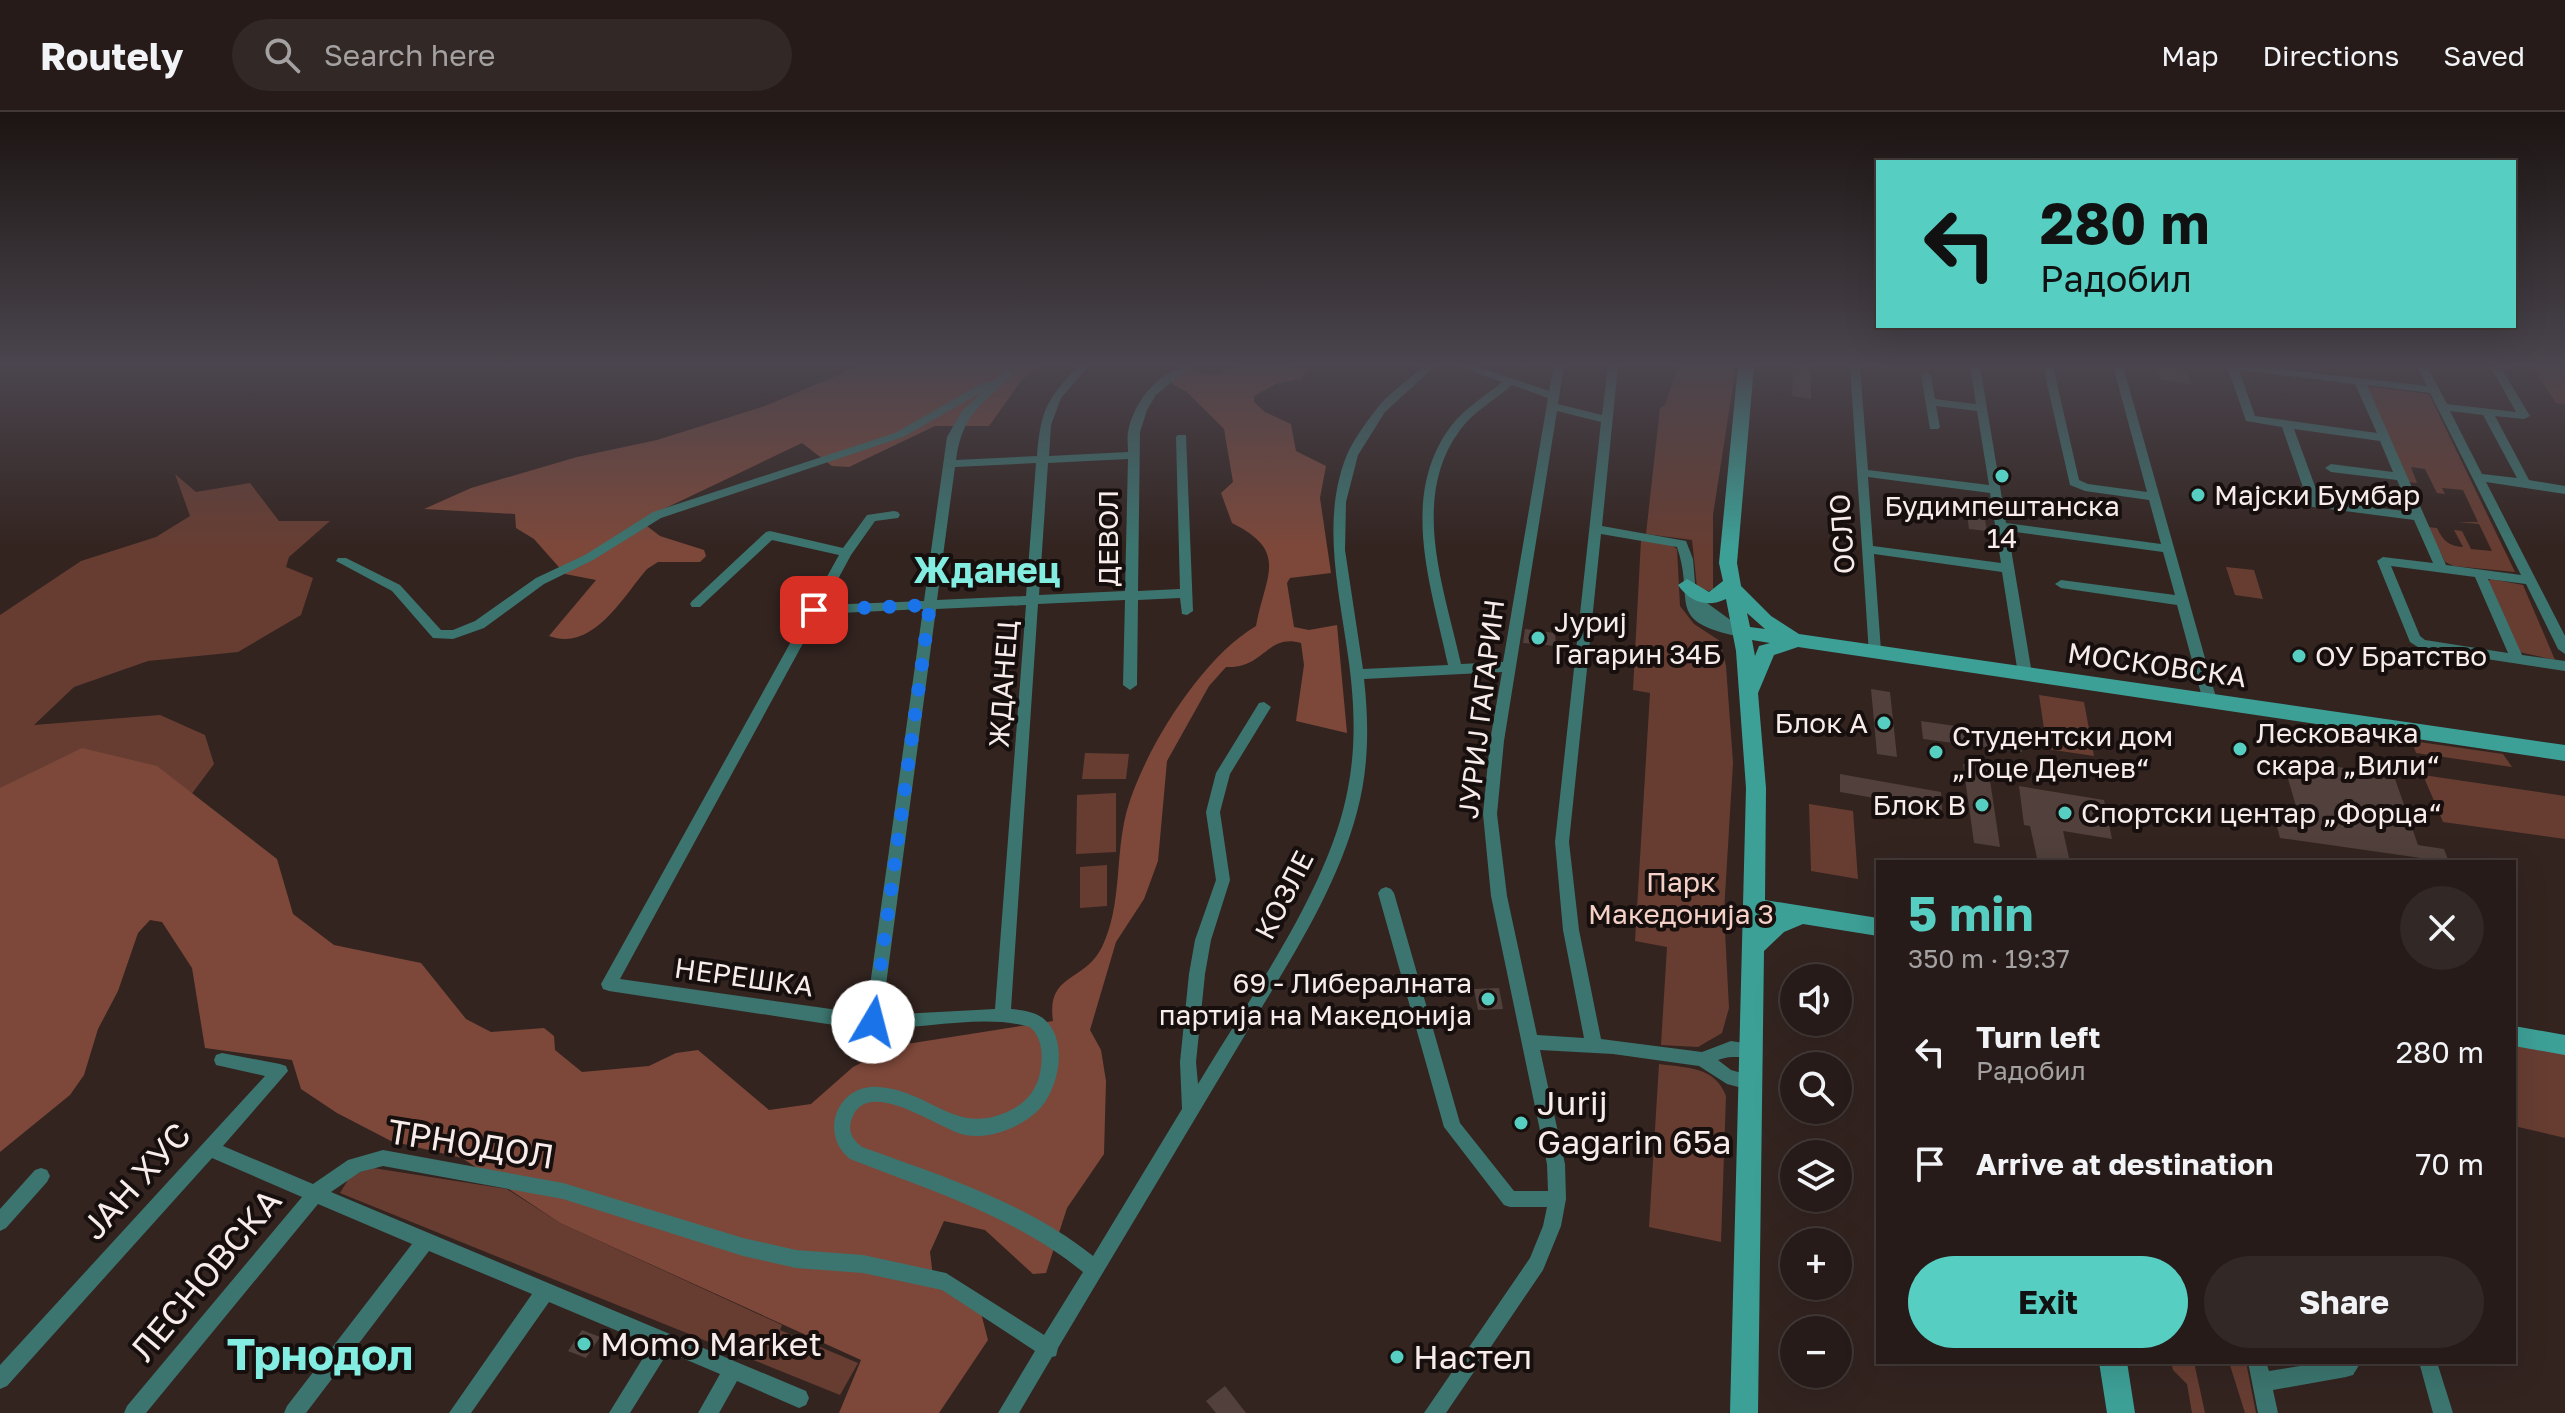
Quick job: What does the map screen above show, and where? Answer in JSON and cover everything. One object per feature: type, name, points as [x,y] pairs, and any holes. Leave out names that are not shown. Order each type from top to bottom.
[{"type":"street","points":[[342,561],[396,588],[438,635],[448,636],[490,618],[537,583],[581,562],[657,515],[899,435],[913,427]]},
{"type":"street","points":[[873,1022],[958,427]]},
{"type":"street","name":"ЖДАНЕЦ","points":[[1002,1017],[1045,427]]},
{"type":"street","name":"ДЕВОЛ","points":[[1130,685],[1133,455],[1136,427]]},
{"type":"street","name":"КОЗЛЕ","points":[[1008,1413],[1290,946],[1329,873],[1344,835],[1359,765],[1358,674],[1341,549],[1341,486],[1352,450],[1366,427]]},
{"type":"street","points":[[1455,669],[1429,535],[1428,490],[1435,465],[1457,427]]},
{"type":"street","name":"ЈУРИЈ ГАГАРИН","points":[[1434,1413],[1537,1264],[1548,1240],[1557,1199],[1556,1164],[1533,1042],[1499,896],[1490,836],[1490,793],[1548,427]]},
{"type":"street","points":[[1594,1046],[1571,930],[1562,842],[1607,427]]},
{"type":"street","points":[[1740,427],[1728,550],[1730,584],[1741,632],[1750,700],[1756,788],[1744,1413]]},
{"type":"street","name":"ОСЛО","points":[[1859,427],[1874,651]]},
{"type":"street","points":[[1985,427],[2025,674]]},
{"type":"street","points":[[2062,427],[2074,482],[2085,487],[2154,497]]},
{"type":"street","points":[[2135,427],[2210,701]]},
{"type":"street","points":[[2287,427],[2315,504]]},
{"type":"street","points":[[2293,427],[2384,438]]},
{"type":"street","points":[[2379,427],[2441,568]]},
{"type":"street","points":[[2453,427],[2565,649]]},
{"type":"street","points":[[2495,427],[2525,483]]},
{"type":"street","points":[[1182,437],[1187,611]]},
{"type":"street","points":[[950,464],[1133,455]]},
{"type":"street","points":[[2331,468],[2401,477]]},
{"type":"street","points":[[1862,473],[1995,490]]},
{"type":"street","points":[[2478,477],[2565,490]]},
{"type":"street","points":[[2279,499],[2419,517]]},
{"type":"street","name":"НЕРЕШКА","points":[[894,515],[871,518],[846,553],[609,984],[873,1022],[1002,1017],[1034,1021],[1041,1026],[1048,1041],[1049,1073],[1040,1095],[1028,1109],[1004,1123],[975,1130],[888,1096],[867,1095],[855,1101],[846,1112],[840,1138],[856,1153],[963,1194],[1042,1232],[1094,1269]]},
{"type":"street","points":[[2000,526],[2168,549]]},
{"type":"street","points":[[1597,529],[1682,544],[1692,606],[1704,620],[1725,630],[1741,632]]},
{"type":"street","points":[[696,604],[770,535],[846,553]]},
{"type":"street","points":[[1867,549],[2007,568]]},
{"type":"street","points":[[2530,580],[2383,561],[2415,639],[2431,646],[2565,666]]},
{"type":"street","points":[[2479,573],[2517,659]]},
{"type":"street","points":[[1688,589],[1710,599],[1723,594],[1730,584]]},
{"type":"street","points":[[1730,584],[1765,621],[1812,642]]},
{"type":"street","points":[[2061,584],[2183,601]]},
{"type":"street","points":[[814,610],[1186,593]]},
{"type":"street","name":"МОСКОВСКА","points":[[1741,632],[2565,753]]},
{"type":"street","points":[[1750,700],[1766,651],[1791,642],[1812,642]]},
{"type":"street","points":[[1358,674],[1509,667]]},
{"type":"street","points":[[1191,1111],[1188,1062],[1197,974],[1203,940],[1223,880],[1212,826],[1214,804],[1227,766],[1264,707]]},
{"type":"street","points":[[1755,864],[1768,891],[1808,916]]},
{"type":"street","points":[[1386,893],[1453,1127],[1510,1199],[1557,1199]]},
{"type":"street","points":[[1753,907],[1876,927]]},
{"type":"street","points":[[1751,949],[1776,925],[1808,916]]},
{"type":"street","points":[[2516,1036],[2565,1045]]},
{"type":"street","points":[[1533,1042],[1702,1059],[1727,1076],[1750,1082]]},
{"type":"street","points":[[1702,1059],[1731,1048],[1750,1050]]},
{"type":"street","name":"ЈАН ХУС","points":[[0,1379],[280,1071],[222,1060]]},
{"type":"street","name":"ЛЕСНОВСКА","points":[[134,1413],[315,1194],[209,1148]]},
{"type":"street","name":"ТРНОДОЛ","points":[[315,1194],[340,1172],[361,1161],[383,1158],[563,1191],[743,1247],[796,1259],[909,1272],[946,1282],[1049,1349]]},
{"type":"street","points":[[0,1222],[41,1176]]},
{"type":"street","points":[[315,1194],[799,1398]]},
{"type":"street","points":[[294,1413],[425,1241]]},
{"type":"street","points":[[459,1413],[545,1291]]},
{"type":"street","points":[[619,1413],[664,1342]]},
{"type":"street","points":[[2113,1364],[2121,1413]]},
{"type":"street","points":[[2268,1413],[2260,1372],[2346,1368],[2350,1364]]},
{"type":"street","points":[[2429,1364],[2443,1413]]},
{"type":"street","points":[[708,1413],[733,1370]]},
{"type":"green space","points":[[1658,427],[1727,427],[1713,515],[1713,589],[1709,591],[1697,587],[1692,540],[1646,534]]},
{"type":"green space","points":[[2385,427],[2445,427],[2515,572],[2454,566],[2445,562],[2428,527],[2437,528],[2450,544],[2463,547],[2454,530],[2462,531],[2471,549],[2492,551],[2479,524],[2458,522],[2478,522],[2463,490],[2442,488],[2445,494],[2437,493],[2425,469],[2411,467],[2417,483],[2409,482]]},
{"type":"green space","points":[[175,474],[196,492],[250,483],[279,521],[330,521],[289,557],[286,567],[313,578],[301,615],[238,652],[148,661],[74,687],[34,725],[160,715],[205,735],[214,764],[147,854],[0,1002],[0,615],[81,561],[156,537],[190,516]]},
{"type":"green space","name":"Парк Македонија 3","points":[[1641,540],[1670,544],[1677,549],[1680,606],[1694,624],[1720,641],[1726,666],[1733,763],[1724,912],[1729,1008],[1722,1033],[1698,1047],[1661,1045],[1667,947],[1635,941],[1650,693],[1633,690]]},
{"type":"green space","points":[[2226,567],[2254,570],[2263,599],[2235,595]]},
{"type":"green space","points":[[2491,579],[2523,585],[2555,660],[2519,652],[2487,582]]},
{"type":"green space","name":"Спортски центар „Форца“","points":[[2039,695],[2084,702],[2094,756],[2047,749]]},
{"type":"green space","points":[[2412,741],[2503,754],[2512,767],[2416,753]]},
{"type":"green space","points":[[1085,753],[1129,754],[1126,779],[1082,779]]},
{"type":"green space","points":[[2423,775],[2565,796],[2565,839],[2443,822]]},
{"type":"green space","points":[[1116,793],[1116,852],[1076,854],[1077,795]]},
{"type":"green space","points":[[1809,804],[1853,811],[1858,879],[1811,871]]},
{"type":"green space","points":[[1107,865],[1107,906],[1080,908],[1080,867]]},
{"type":"green space","points":[[2516,1041],[2565,1050],[2565,1138],[2516,1126]]},
{"type":"green space","points":[[1659,1064],[1707,1074],[1715,1079],[1726,1096],[1721,1242],[1649,1227]]},
{"type":"green space","points":[[373,1168],[507,1189],[560,1223],[782,1325],[780,1330],[858,1363],[840,1395],[340,1193],[351,1175]]},
{"type":"green space","points":[[2172,1364],[2194,1364],[2205,1413],[2192,1413],[2187,1384],[2173,1370]]},
{"type":"green space","points":[[2230,1364],[2246,1364],[2256,1413],[2245,1413]]},
{"type":"shaded area","points":[[699,427],[934,427],[849,467],[832,466],[802,443],[649,516],[647,526],[660,536],[704,550],[706,556],[700,562],[658,562],[647,569],[617,607],[593,629],[565,639],[549,636],[596,580],[565,574],[534,539],[516,528],[515,514],[424,509],[471,488],[577,457],[657,440]]},
{"type":"shaded area","points":[[1222,427],[1292,427],[1296,451],[1326,466],[1320,498],[1331,573],[1290,578],[1287,583],[1294,627],[1309,630],[1337,625],[1347,733],[1296,721],[1304,665],[1301,643],[1280,643],[1249,663],[1226,667],[1209,686],[1167,761],[1158,861],[1144,899],[1116,942],[1090,1030],[1101,1050],[1106,1081],[1104,1154],[1067,1208],[1046,1273],[1033,1274],[985,1230],[944,1221],[930,1252],[933,1277],[981,1313],[988,1340],[939,1413],[839,1413],[861,1360],[560,1223],[462,1158],[391,1141],[337,1113],[301,1089],[292,1060],[205,1048],[192,968],[162,922],[150,920],[138,933],[118,991],[98,1029],[84,1075],[70,1095],[0,1152],[0,788],[82,748],[157,766],[277,859],[293,914],[334,945],[421,963],[466,1019],[491,1032],[544,1028],[554,1036],[555,1050],[582,1072],[649,1066],[676,1053],[698,1050],[769,1110],[811,1104],[853,1067],[894,1046],[1053,1021],[1055,994],[1068,979],[1095,958],[1108,931],[1113,915],[1126,814],[1145,763],[1195,683],[1235,641],[1256,626],[1269,566],[1261,544],[1232,523],[1221,493],[1233,482]]},
{"type":"building","points":[[1966,506],[1983,508],[1987,531],[1969,529]]},
{"type":"building","name":"Јуриј Гагарин 34Б","points":[[1525,629],[1555,633],[1556,646],[1523,643]]},
{"type":"building","name":"Блок А","points":[[1871,689],[1890,692],[1897,757],[1877,754]]},
{"type":"building","points":[[1921,721],[2018,735],[2022,752],[1923,739]]},
{"type":"building","points":[[2282,758],[2394,776],[2418,845],[2444,849],[2448,860],[2280,838],[2276,823],[2302,827]]},
{"type":"building","name":"Блок В","points":[[1963,764],[1988,767],[2000,847],[1974,843]]},
{"type":"building","points":[[1840,774],[1941,792],[1942,810],[1840,792]]},
{"type":"building","name":"Спортски центар „Форца“","points":[[2019,786],[2104,800],[2112,839],[2063,831],[2070,860],[2037,858],[2030,826],[2024,825]]},
{"type":"building","name":"69 - Либералната партија на Македонија","points":[[1499,988],[1503,1009],[1478,1010],[1474,989]]},
{"type":"building","name":"Momo Market","points":[[582,1330],[600,1337],[586,1358],[568,1351]]},
{"type":"building","points":[[1225,1386],[1246,1413],[1216,1413],[1206,1401]]},
{"type":"place","name":"Будимпештанска 14","points":[[2002,476]]},
{"type":"place","name":"Мајски Бумбар","points":[[2198,495]]},
{"type":"place","name":"Јуриј Гагарин 34Б","points":[[1538,638]]},
{"type":"place","name":"ОУ Братство","points":[[2299,656]]},
{"type":"place","name":"Блок А","points":[[1884,723]]},
{"type":"place","name":"Лесковачка скара „Вили“","points":[[2240,749]]},
{"type":"place","name":"Студентски дом „Гоце Делчев“","points":[[1936,752]]},
{"type":"place","name":"Блок В","points":[[1982,805]]},
{"type":"place","name":"Спортски центар „Форца“","points":[[2065,813]]},
{"type":"place","name":"69 - Либералната партија на Македонија","points":[[1488,999]]},
{"type":"place","name":"Jurij Gagarin 65a","points":[[1521,1123]]},
{"type":"place","name":"Momo Market","points":[[584,1344]]},
{"type":"place","name":"Настел","points":[[1397,1357]]},
{"type":"district","name":"Жданец","points":[[987,570]]},
{"type":"district","name":"Трнодол","points":[[320,1355]]},
{"type":"route","points":[[814,610],[930,605],[873,1022]]}]
